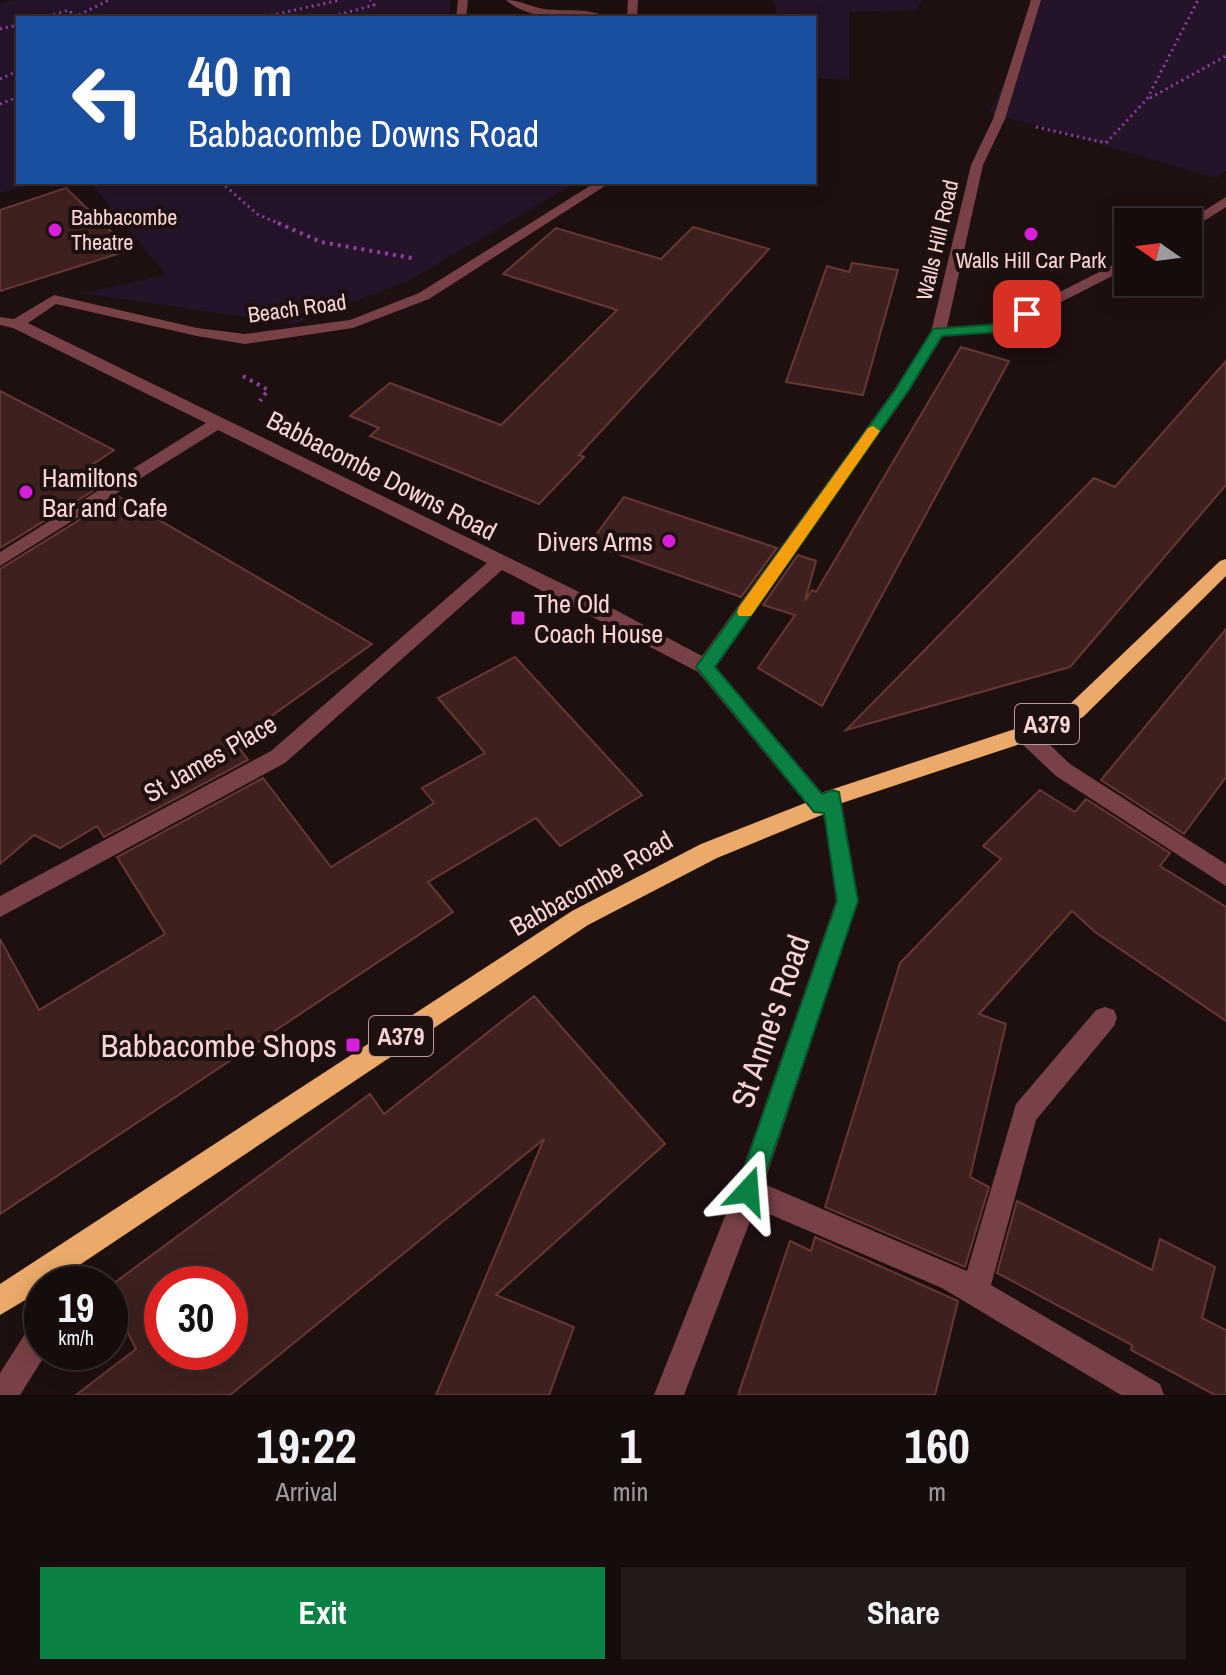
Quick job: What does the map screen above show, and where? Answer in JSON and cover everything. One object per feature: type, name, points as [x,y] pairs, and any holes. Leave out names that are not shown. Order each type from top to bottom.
[{"type":"main road","name":"Babbacombe Road","points":[[68,1266],[580,918],[709,851],[826,802],[1025,734],[1076,711],[1226,565]]},
{"type":"main road","name":"Babbacombe Road","points":[[0,1301],[24,1289]]},
{"type":"street","points":[[511,0],[520,7],[539,12],[582,16]]},
{"type":"street","name":"Walls Hill Road","points":[[705,667],[901,391],[938,332],[977,165],[999,119],[1036,0]]},
{"type":"street","name":"Beach Road","points":[[17,324],[54,299],[197,332],[245,339],[353,324],[424,296],[602,184]]},
{"type":"street","points":[[1202,217],[1226,201]]},
{"type":"street","points":[[938,332],[999,328],[1114,270]]},
{"type":"street","name":"Babbacombe Downs Road","points":[[0,321],[17,324],[240,432],[705,667],[826,802]]},
{"type":"street","points":[[0,560],[219,422]]},
{"type":"street","name":"St James Place","points":[[0,907],[278,757],[499,562]]},
{"type":"street","points":[[1025,734],[1063,770],[1226,876]]},
{"type":"street","name":"St Anne's Road","points":[[669,1395],[748,1191],[847,901],[826,802]]},
{"type":"street","points":[[975,1291],[1025,1113],[1105,1018]]},
{"type":"street","points":[[748,1191],[952,1278],[1149,1395]]},
{"type":"street","points":[[3,1395],[24,1362]]},
{"type":"path","points":[[77,16],[109,0]]},
{"type":"path","points":[[268,16],[340,0]]},
{"type":"path","points":[[334,16],[374,5],[370,0]]},
{"type":"path","points":[[999,119],[1106,143],[1147,99],[1198,0]]},
{"type":"path","points":[[49,16],[69,10],[74,16]]},
{"type":"path","points":[[1147,99],[1226,56]]},
{"type":"path","points":[[223,184],[257,214],[321,242],[413,259],[399,265]]},
{"type":"path","points":[[197,332],[214,360],[268,390],[240,432]]},
{"type":"shaded area","points":[[15,0],[450,0],[450,16],[16,16],[16,184],[34,184],[0,193],[0,4]]},
{"type":"shaded area","points":[[773,0],[923,0],[915,10],[849,12],[849,80],[816,78],[816,16],[777,16]]},
{"type":"shaded area","points":[[1042,0],[1226,0],[1226,171],[1216,178],[989,112],[1017,60]]},
{"type":"shaded area","points":[[92,184],[574,184],[408,281],[294,324],[82,293],[166,275]]},
{"type":"building","name":"Babbacombe Theatre","points":[[66,188],[130,250],[0,291],[0,210]]},
{"type":"building","points":[[693,227],[769,249],[579,455],[584,457],[539,504],[370,436],[379,428],[350,416],[390,383],[501,425],[617,310],[503,274],[556,228],[661,259]]},
{"type":"building","points":[[852,263],[898,270],[863,395],[786,382],[827,266],[849,272]]},
{"type":"building","points":[[961,347],[1009,361],[822,706],[758,668],[795,615],[763,605],[798,555],[816,561],[805,601],[812,590],[816,592]]},
{"type":"building","points":[[1226,361],[1226,485],[1070,667],[846,730],[1094,478],[1115,487]]},
{"type":"building","points":[[0,391],[114,450],[80,473],[101,486],[0,548]]},
{"type":"building","points":[[118,496],[372,644],[235,742],[248,760],[104,837],[97,826],[60,848],[34,835],[0,864],[0,569]]},
{"type":"building","name":"Divers Arms","points":[[624,497],[777,548],[741,597],[589,544]]},
{"type":"building","points":[[1226,629],[1226,777],[1184,834],[1101,780]]},
{"type":"building","points":[[515,657],[642,795],[560,846],[536,818],[428,882],[453,912],[0,1214],[0,939],[39,1010],[165,934],[117,857],[263,778],[331,867],[434,803],[422,788],[485,753],[438,698]]},
{"type":"building","points":[[1040,790],[1075,812],[1086,799],[1170,853],[1160,866],[1226,907],[1226,1021],[1095,932],[1072,911],[979,1014],[1006,1024],[970,1177],[989,1187],[965,1267],[825,1207],[900,963],[1001,859],[983,846]]},
{"type":"building","points":[[534,996],[665,1144],[496,1295],[574,1327],[549,1395],[436,1395],[544,1139],[230,1395],[76,1395],[109,1370],[128,1370],[128,1355],[136,1349],[128,1333],[128,1273],[370,1094],[384,1114]]},
{"type":"building","points":[[1017,1201],[1152,1270],[1160,1239],[1215,1267],[1202,1318],[1226,1330],[1226,1395],[1215,1395],[1131,1350],[1132,1345],[997,1273]]},
{"type":"building","points":[[815,1237],[958,1301],[935,1395],[738,1395],[790,1241],[811,1251]]},
{"type":"slow traffic","points":[[745,612],[873,431]]},
{"type":"place","name":"Babbacombe Theatre","points":[[55,230]]},
{"type":"place","name":"Walls Hill Car Park","points":[[1031,234]]},
{"type":"place","name":"Hamiltons Bar and Cafe","points":[[26,492]]},
{"type":"place","name":"Divers Arms","points":[[669,541]]},
{"type":"place","name":"The Old Coach House","points":[[518,618]]},
{"type":"place","name":"Babbacombe Shops","points":[[353,1045]]},
{"type":"route","points":[[748,1191],[847,901],[832,798],[821,806],[705,667],[901,391],[938,332],[999,328],[1027,314]]}]
